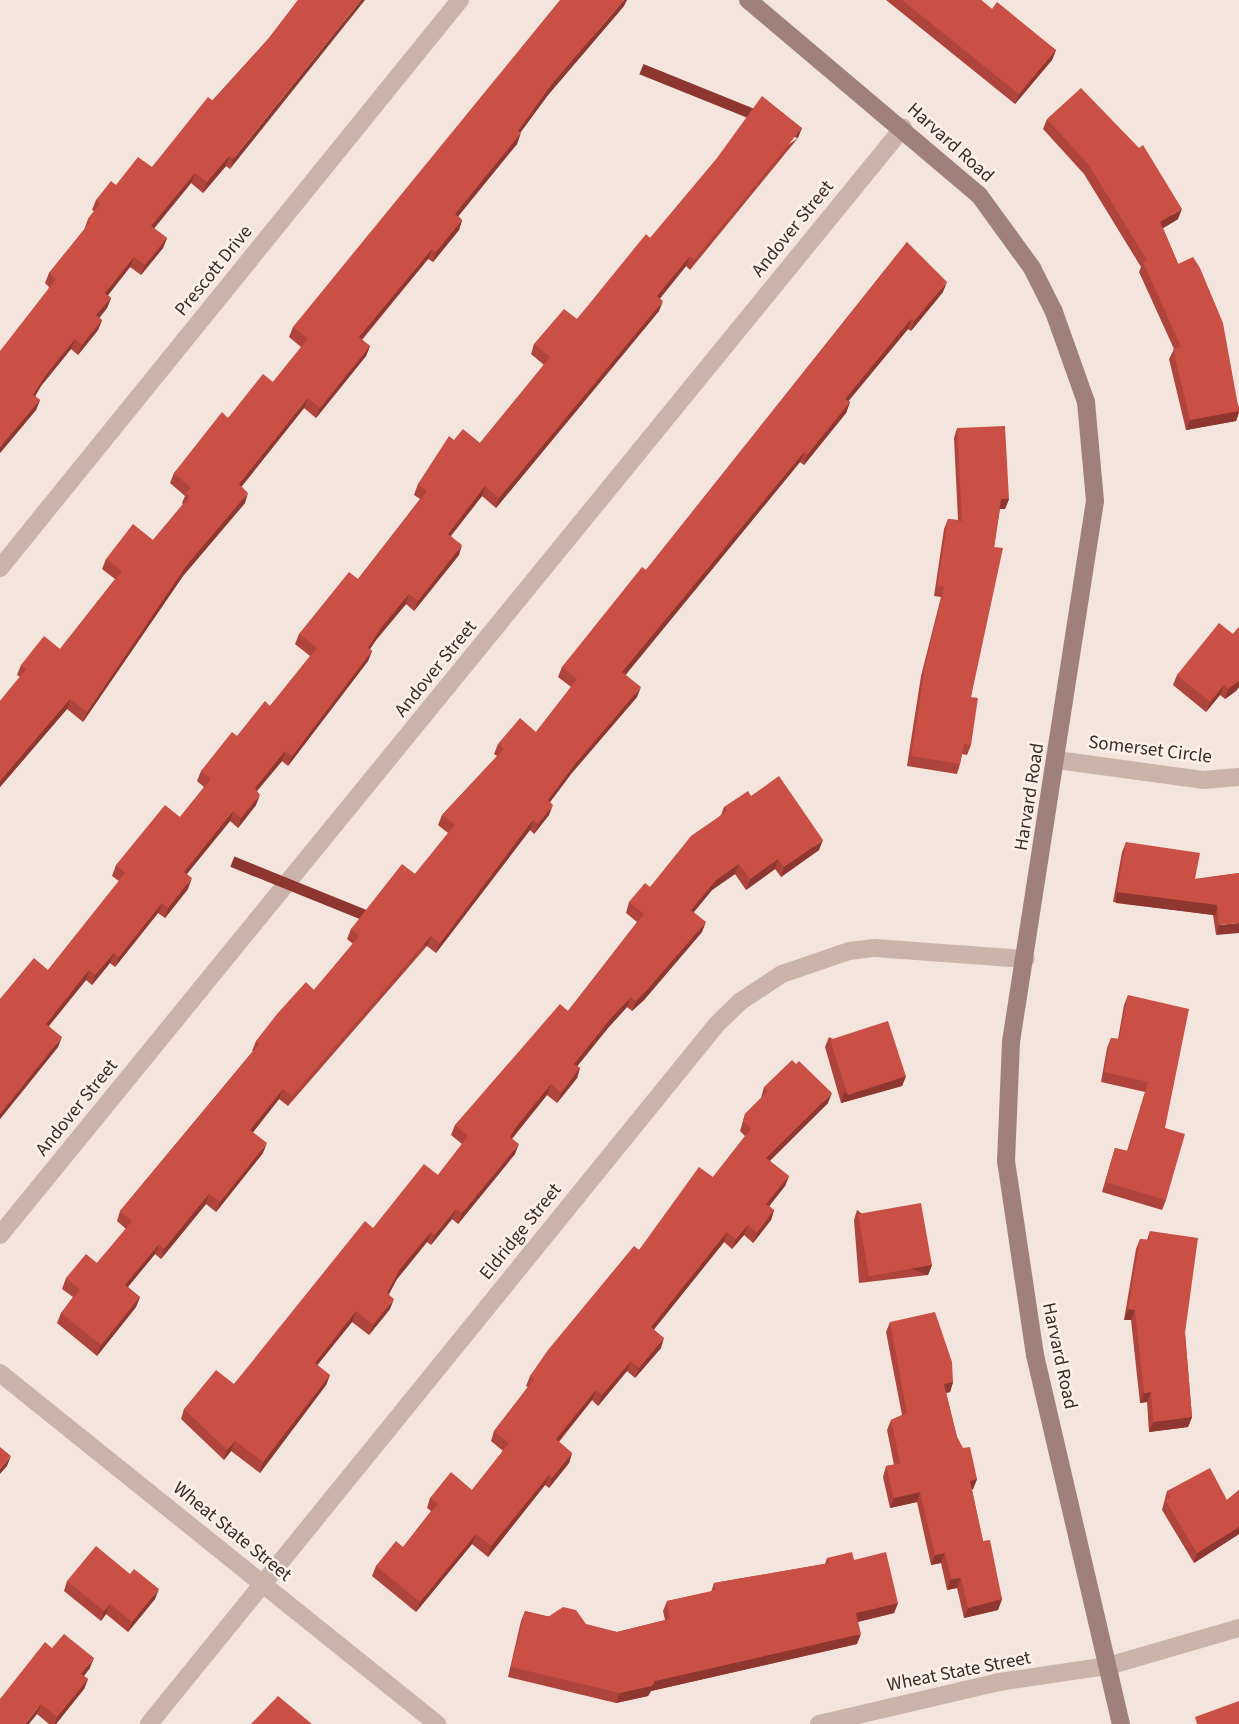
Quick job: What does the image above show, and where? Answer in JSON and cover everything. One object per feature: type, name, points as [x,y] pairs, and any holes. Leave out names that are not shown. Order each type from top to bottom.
[{"type":"street","name":"Prescott Drive","points":[[0,568],[460,0]]},
{"type":"street","name":"Harvard Road","points":[[747,0],[956,172],[1009,233],[1054,312],[1086,402],[1095,501],[1012,1042],[1006,1161],[1035,1355],[1121,1724]]},
{"type":"street","name":"Andover Street","points":[[0,1236],[903,128]]},
{"type":"street","name":"Somerset Circle","points":[[1057,760],[1203,780],[1239,777]]},
{"type":"street","name":"Eldridge Street","points":[[149,1724],[717,1024],[741,1001],[782,974],[849,951],[929,950],[1026,959]]},
{"type":"street","name":"Wheat State Street","points":[[0,1373],[437,1724]]},
{"type":"street","name":"Wheat State Street","points":[[819,1724],[999,1682],[1108,1666],[1239,1628]]},
{"type":"building","points":[[298,0],[361,0],[233,159],[229,156],[207,182],[195,173],[151,226],[167,238],[145,265],[134,257],[105,293],[111,298],[96,315],[102,320],[82,345],[75,339],[45,376],[33,395],[40,400],[0,447],[0,351],[56,279],[49,273],[90,222],[88,219],[100,204],[96,200],[111,181],[116,185],[138,157],[152,167],[208,97],[213,101],[269,38]]},
{"type":"building","points":[[560,0],[624,0],[551,85],[518,131],[521,133],[455,214],[462,220],[436,252],[432,249],[359,337],[370,346],[320,408],[308,398],[239,484],[248,493],[186,566],[87,712],[70,699],[0,781],[0,701],[26,669],[21,665],[44,636],[60,649],[122,571],[106,559],[133,524],[153,540],[190,497],[186,493],[191,488],[174,473],[222,412],[228,418],[263,374],[273,382],[308,339],[293,327]]},
{"type":"building","points":[[902,0],[981,0],[992,9],[997,2],[1056,50],[1019,94]]},
{"type":"building","points":[[1081,88],[1139,148],[1143,145],[1182,209],[1160,222],[1178,264],[1193,257],[1200,268],[1223,323],[1239,411],[1190,420],[1173,349],[1181,347],[1143,262],[1147,260],[1088,164],[1047,119]]},
{"type":"building","points":[[762,96],[802,128],[694,260],[690,256],[657,296],[663,301],[499,498],[485,486],[448,534],[462,545],[418,601],[409,594],[380,629],[368,648],[372,651],[292,756],[285,751],[255,788],[260,795],[241,818],[233,811],[184,872],[192,878],[168,908],[162,903],[119,957],[114,953],[95,975],[89,970],[46,1024],[62,1037],[0,1114],[0,999],[34,958],[48,970],[125,873],[116,865],[165,805],[180,817],[211,779],[201,771],[232,732],[237,736],[265,701],[270,706],[317,648],[299,634],[349,572],[358,579],[427,491],[418,484],[449,436],[454,440],[463,429],[480,443],[550,357],[534,344],[564,309],[577,319],[646,234],[650,238],[717,158]]},
{"type":"building","points":[[907,242],[947,282],[914,321],[911,319],[845,399],[850,402],[807,455],[804,452],[622,672],[641,687],[575,764],[548,800],[553,805],[538,824],[533,820],[440,943],[431,936],[292,1096],[283,1089],[250,1130],[267,1143],[220,1202],[209,1194],[164,1249],[159,1244],[125,1285],[140,1297],[101,1345],[61,1313],[80,1290],[66,1278],[86,1254],[97,1263],[132,1221],[120,1211],[259,1044],[256,1041],[277,1014],[306,982],[314,990],[359,936],[351,929],[402,864],[415,874],[455,825],[442,815],[504,749],[498,744],[520,718],[536,732],[577,679],[562,667],[642,567],[646,570]]},
{"type":"building","points":[[1005,426],[1009,499],[1001,499],[994,547],[1003,548],[971,697],[978,698],[971,745],[964,744],[960,764],[911,756],[925,666],[944,587],[937,586],[948,519],[962,521],[957,428]]},
{"type":"building","points":[[1219,623],[1233,634],[1239,627],[1239,681],[1228,689],[1224,685],[1210,702],[1177,675]]},
{"type":"building","points":[[779,776],[823,840],[784,867],[778,859],[750,879],[739,864],[716,880],[691,910],[706,922],[647,990],[636,1001],[631,997],[611,1018],[574,1064],[580,1068],[561,1093],[551,1084],[516,1127],[510,1137],[519,1144],[497,1171],[462,1213],[456,1209],[435,1235],[431,1232],[400,1269],[387,1293],[394,1299],[373,1325],[356,1311],[315,1363],[330,1375],[263,1462],[235,1441],[227,1450],[184,1409],[216,1370],[234,1384],[365,1221],[373,1228],[424,1164],[438,1175],[468,1136],[455,1125],[560,1004],[568,1011],[644,914],[629,902],[645,883],[650,887],[691,836],[727,811],[724,807],[748,791],[751,796]]},
{"type":"building","points":[[1126,842],[1200,853],[1195,879],[1239,873],[1239,923],[1219,925],[1217,905],[1117,892]]},
{"type":"building","points":[[1128,995],[1189,1009],[1165,1128],[1185,1134],[1166,1200],[1105,1182],[1115,1148],[1128,1151],[1148,1082],[1104,1072],[1111,1038],[1119,1039]]},
{"type":"building","points":[[888,1021],[906,1076],[848,1095],[830,1040]]},
{"type":"building","points":[[792,1060],[796,1064],[799,1061],[832,1093],[766,1158],[789,1176],[766,1204],[774,1210],[757,1233],[748,1225],[736,1239],[727,1232],[651,1327],[664,1338],[639,1368],[631,1361],[602,1395],[596,1390],[556,1439],[572,1453],[552,1478],[549,1475],[491,1546],[476,1534],[420,1602],[376,1566],[396,1541],[403,1547],[438,1504],[430,1498],[451,1472],[472,1490],[509,1443],[494,1431],[534,1379],[530,1376],[548,1350],[634,1246],[639,1250],[699,1167],[713,1177],[751,1129],[743,1121],[745,1114],[768,1091],[764,1087]]},
{"type":"building","points":[[921,1203],[932,1265],[869,1276],[858,1214]]},
{"type":"building","points":[[1150,1231],[1198,1238],[1185,1333],[1192,1417],[1153,1422],[1151,1392],[1144,1393],[1135,1310],[1128,1309],[1140,1239],[1149,1240]]},
{"type":"building","points":[[935,1312],[952,1362],[953,1382],[944,1384],[957,1437],[963,1448],[970,1447],[977,1479],[970,1481],[983,1541],[990,1540],[1002,1599],[968,1608],[961,1578],[951,1579],[945,1553],[935,1555],[920,1492],[894,1498],[886,1466],[900,1463],[891,1420],[907,1413],[890,1322]]},
{"type":"building","points":[[0,1447],[11,1456],[0,1469]]},
{"type":"building","points":[[1210,1468],[1227,1500],[1239,1490],[1239,1527],[1197,1553],[1165,1500],[1170,1497],[1167,1491]]},
{"type":"building","points":[[96,1546],[130,1574],[134,1569],[159,1589],[132,1622],[110,1604],[104,1611],[67,1581]]},
{"type":"building","points":[[852,1552],[854,1560],[886,1552],[898,1603],[856,1613],[861,1634],[655,1681],[652,1686],[620,1693],[511,1667],[525,1611],[548,1617],[563,1607],[576,1610],[586,1624],[617,1632],[670,1619],[667,1601],[716,1590],[714,1583],[829,1563],[827,1558]]},
{"type":"building","points":[[64,1634],[94,1658],[81,1674],[88,1679],[57,1717],[41,1704],[25,1724],[0,1724],[0,1699],[45,1642],[52,1648]]},
{"type":"building","points":[[278,1696],[312,1724],[251,1724]]},
{"type":"building","points":[[1239,1701],[1239,1724],[1197,1724],[1195,1717]]}]
